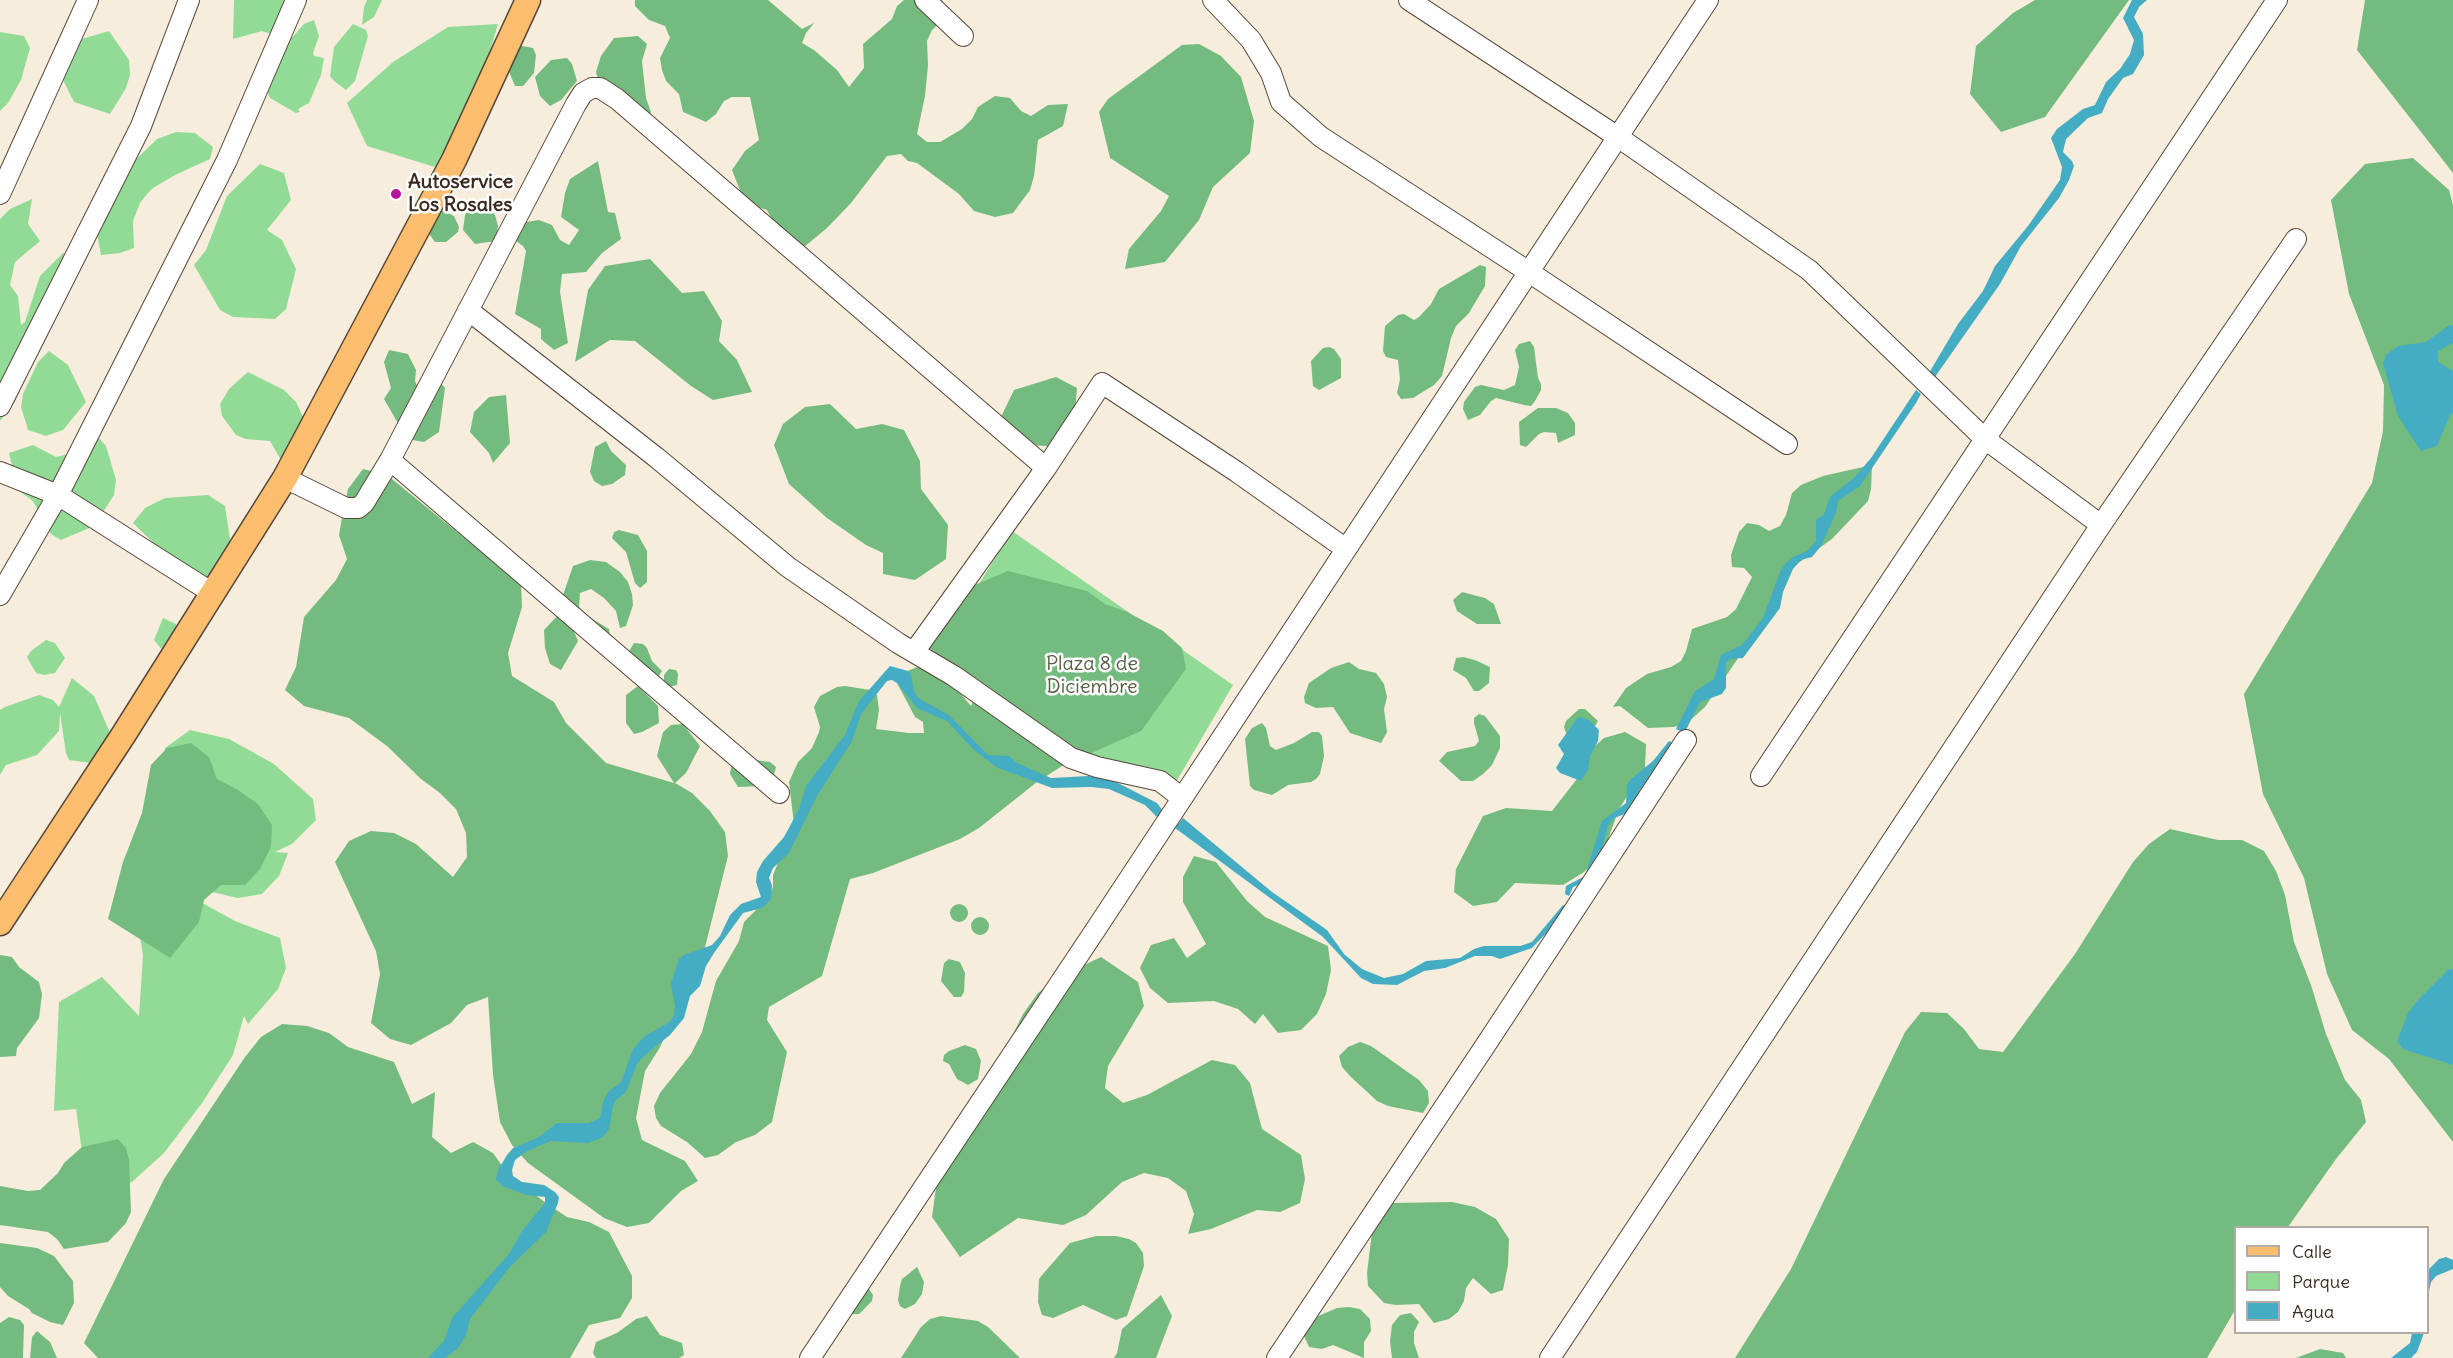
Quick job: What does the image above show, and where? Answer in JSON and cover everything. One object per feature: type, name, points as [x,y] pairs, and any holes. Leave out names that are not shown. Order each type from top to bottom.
[{"type":"main road","points":[[0,923],[214,594],[285,478],[454,160],[528,0]]},
{"type":"street","points":[[0,194],[88,0]]},
{"type":"street","points":[[0,406],[141,126],[189,0]]},
{"type":"street","points":[[0,595],[58,495],[227,160],[296,0]]},
{"type":"street","points":[[925,0],[963,36]]},
{"type":"street","points":[[1213,0],[1251,40],[1271,73],[1281,102],[1321,137],[1787,444]]},
{"type":"street","points":[[1409,0],[1618,136],[1809,270],[1985,439],[2101,525]]},
{"type":"street","points":[[810,1358],[1708,0]]},
{"type":"street","points":[[1761,776],[2277,0]]},
{"type":"street","points":[[285,478],[352,510],[364,503],[390,460],[576,104],[583,93],[592,88],[600,88],[617,99],[1046,468]]},
{"type":"street","points":[[1550,1358],[2101,525],[2296,239]]},
{"type":"street","points":[[468,310],[657,458],[788,567],[914,652],[954,676],[1071,758],[1097,767],[1160,781],[1182,798]]},
{"type":"street","points":[[914,652],[1046,468],[1102,383],[1237,472],[1346,549]]},
{"type":"street","points":[[390,460],[779,793]]},
{"type":"street","points":[[0,472],[58,495],[214,594]]},
{"type":"street","points":[[1277,1358],[1686,740]]},
{"type":"green space","points":[[234,0],[291,0],[271,34],[262,31],[233,39]]},
{"type":"green space","points":[[367,0],[382,0],[374,17],[362,25],[364,7]]},
{"type":"green space","points":[[635,0],[768,0],[802,29],[814,23],[802,43],[837,70],[849,87],[864,68],[863,44],[892,19],[897,6],[904,0],[942,0],[947,16],[932,30],[927,41],[928,65],[925,96],[917,134],[927,142],[940,142],[962,129],[972,119],[978,107],[995,96],[1010,98],[1021,111],[1031,116],[1048,105],[1068,104],[1063,126],[1038,140],[1030,190],[1013,213],[995,217],[974,211],[959,194],[917,163],[908,161],[901,154],[887,156],[851,203],[827,228],[798,252],[781,238],[767,210],[745,203],[732,170],[745,151],[759,140],[750,97],[732,97],[724,101],[716,114],[706,122],[683,112],[679,94],[666,81],[662,70],[660,58],[670,38],[665,26],[649,20],[635,6]]},
{"type":"green space","points":[[2035,0],[2129,0],[2045,117],[2001,132],[1970,94],[1976,46],[2013,13]]},
{"type":"green space","points":[[2365,0],[2453,0],[2453,173],[2357,50]]},
{"type":"green space","points":[[314,20],[319,36],[313,53],[314,56],[324,58],[321,75],[309,103],[298,109],[300,112],[296,113],[270,98],[266,88],[289,41],[304,24]]},
{"type":"green space","points":[[353,24],[366,30],[368,36],[355,81],[346,90],[330,76],[334,47]]},
{"type":"green space","points":[[498,24],[474,104],[438,168],[367,146],[347,103],[393,62],[448,27]]},
{"type":"green space","points":[[109,31],[129,60],[130,75],[126,88],[110,114],[74,102],[54,62],[68,43]]},
{"type":"green space","points":[[0,32],[24,36],[30,48],[21,80],[8,103],[0,111]]},
{"type":"green space","points":[[638,36],[647,44],[642,61],[646,98],[651,112],[645,125],[601,92],[596,72],[601,56],[614,38]]},
{"type":"green space","points":[[1199,44],[1221,56],[1241,77],[1254,121],[1250,153],[1213,187],[1199,220],[1165,262],[1125,269],[1129,249],[1161,211],[1169,196],[1110,158],[1099,112],[1108,99],[1182,45]]},
{"type":"green space","points":[[517,45],[533,48],[536,55],[534,73],[523,86],[515,86],[507,67]]},
{"type":"green space","points":[[567,58],[572,64],[577,81],[561,100],[550,106],[540,96],[535,77],[551,60]]},
{"type":"green space","points":[[176,132],[195,133],[213,147],[210,159],[175,175],[147,194],[140,203],[133,221],[134,248],[120,253],[101,255],[96,228],[117,178],[157,139]]},
{"type":"green space","points":[[2413,158],[2449,190],[2453,205],[2453,1142],[2389,1059],[2352,1030],[2327,974],[2304,878],[2263,794],[2244,694],[2372,483],[2383,431],[2384,385],[2349,294],[2331,200],[2365,164]]},
{"type":"green space","points":[[598,161],[608,212],[615,213],[621,239],[602,253],[586,272],[562,274],[560,292],[568,343],[554,350],[541,339],[541,329],[515,314],[526,251],[513,239],[516,232],[526,222],[539,220],[552,225],[560,240],[569,245],[579,230],[561,217],[565,193],[570,179]]},
{"type":"green space","points":[[260,164],[284,173],[291,200],[267,230],[282,240],[296,269],[286,309],[275,319],[233,317],[220,310],[194,265],[206,250],[227,196]]},
{"type":"green space","points":[[32,199],[28,224],[40,241],[15,262],[10,285],[18,296],[21,325],[25,322],[40,276],[63,253],[74,258],[22,378],[15,402],[0,421],[0,219],[10,209]]},
{"type":"green space","points":[[486,204],[495,215],[498,226],[496,241],[475,244],[463,230],[465,215],[472,205]]},
{"type":"green space","points":[[427,210],[443,211],[454,216],[459,227],[458,232],[446,242],[435,242],[422,224]]},
{"type":"green space","points":[[650,259],[682,293],[704,291],[722,321],[719,341],[737,360],[752,392],[713,400],[691,386],[635,341],[610,340],[575,362],[588,290],[605,266]]},
{"type":"green space","points":[[1480,265],[1486,267],[1485,286],[1469,313],[1456,326],[1442,376],[1434,385],[1413,398],[1401,399],[1397,393],[1400,379],[1398,360],[1386,357],[1383,351],[1385,326],[1398,315],[1404,314],[1414,320],[1419,317],[1431,304],[1439,289]]},
{"type":"green space","points":[[1530,341],[1534,347],[1538,378],[1541,384],[1541,390],[1535,401],[1531,406],[1496,398],[1480,415],[1468,420],[1463,409],[1464,402],[1475,387],[1481,385],[1504,390],[1515,385],[1519,367],[1515,350],[1519,344]]},
{"type":"green space","points":[[1323,348],[1334,349],[1341,359],[1341,378],[1319,390],[1313,386],[1311,361]]},
{"type":"green space","points":[[389,350],[408,354],[416,370],[417,385],[440,382],[445,388],[439,432],[424,442],[407,439],[384,399],[391,388],[384,362]]},
{"type":"green space","points":[[49,351],[68,365],[86,402],[63,430],[46,436],[28,430],[21,407],[23,394],[38,362]]},
{"type":"green space","points":[[248,372],[284,390],[296,402],[303,417],[305,433],[284,465],[270,441],[246,439],[236,435],[222,416],[220,404],[229,389]]},
{"type":"green space","points":[[1056,377],[1077,388],[1075,411],[1060,439],[1048,446],[1023,445],[1001,417],[1014,390]]},
{"type":"green space","points":[[506,395],[510,443],[493,463],[489,453],[470,432],[474,412],[489,397]]},
{"type":"green space","points":[[830,404],[856,429],[882,424],[904,430],[920,461],[921,489],[948,525],[946,559],[915,580],[883,574],[883,553],[866,545],[827,518],[789,484],[774,445],[783,424],[805,407]]},
{"type":"green space","points":[[1538,408],[1556,408],[1568,413],[1575,423],[1575,435],[1558,443],[1556,433],[1544,432],[1526,447],[1520,445],[1519,422]]},
{"type":"green space","points":[[97,436],[106,446],[116,480],[114,495],[94,526],[61,540],[51,534],[33,501],[18,490],[9,453],[33,445],[56,457],[72,453]]},
{"type":"green space","points":[[606,441],[611,451],[626,465],[625,475],[612,484],[602,486],[594,481],[590,472],[595,447]]},
{"type":"green space","points":[[1872,465],[1868,501],[1832,539],[1790,569],[1768,614],[1705,707],[1686,724],[1648,728],[1620,706],[1613,707],[1626,688],[1647,674],[1671,667],[1681,661],[1692,629],[1727,617],[1736,609],[1752,577],[1744,568],[1732,567],[1731,555],[1739,532],[1747,523],[1759,525],[1769,531],[1780,526],[1786,515],[1792,493],[1801,485],[1823,476]]},
{"type":"green space","points":[[363,469],[387,475],[521,584],[522,607],[508,653],[512,676],[554,702],[566,723],[606,763],[674,783],[657,756],[663,732],[671,725],[683,724],[700,746],[686,773],[675,783],[692,793],[710,811],[725,832],[728,856],[701,963],[659,1049],[645,1071],[636,1118],[642,1140],[685,1161],[698,1181],[681,1191],[649,1223],[627,1227],[604,1218],[528,1163],[512,1145],[500,1122],[493,1075],[488,997],[467,1005],[451,1023],[411,1045],[390,1039],[371,1023],[380,974],[376,951],[335,862],[349,841],[371,831],[394,833],[416,844],[453,877],[467,857],[466,833],[456,809],[440,793],[421,779],[387,746],[349,718],[304,706],[285,690],[296,667],[304,617],[336,580],[347,559],[339,535],[343,512],[348,489]]},
{"type":"green space","points":[[208,495],[225,506],[232,552],[224,568],[203,579],[172,561],[133,523],[145,508],[165,498]]},
{"type":"green space","points":[[619,530],[638,535],[647,551],[647,582],[640,588],[635,583],[626,552],[612,538],[614,532]]},
{"type":"green space","name":"Plaza 8 de Diciembre","points":[[1012,531],[1233,685],[1176,782],[1152,768],[1099,760],[1055,738],[942,643]]},
{"type":"green space","points":[[590,560],[606,562],[620,572],[628,582],[632,594],[633,605],[626,626],[620,628],[616,611],[604,598],[591,589],[580,593],[579,607],[589,617],[609,629],[610,637],[562,598],[573,566]]},
{"type":"green space","points":[[1008,571],[1087,591],[1105,604],[1127,612],[1163,631],[1182,648],[1186,669],[1141,731],[1062,766],[1037,782],[979,828],[960,839],[873,873],[850,879],[822,976],[769,1007],[767,1020],[787,1052],[772,1122],[755,1135],[736,1142],[718,1155],[705,1158],[687,1142],[661,1126],[656,1118],[654,1106],[660,1093],[691,1054],[702,1032],[716,981],[739,941],[744,922],[768,898],[773,887],[773,875],[794,824],[789,782],[798,762],[812,748],[819,732],[820,727],[814,707],[820,696],[837,687],[870,690],[877,695],[879,710],[876,729],[924,733],[923,722],[915,717],[896,681],[905,672],[922,665],[941,671],[971,706],[976,694],[954,668],[917,638],[960,591]]},
{"type":"green space","points":[[1462,592],[1485,598],[1494,604],[1501,624],[1477,624],[1457,611],[1453,600]]},
{"type":"green space","points":[[559,614],[570,622],[578,641],[561,670],[550,664],[545,648],[544,630]]},
{"type":"green space","points":[[163,618],[176,624],[178,632],[164,652],[154,640]]},
{"type":"green space","points":[[46,640],[55,643],[65,658],[55,673],[44,675],[36,673],[27,657],[31,651]]},
{"type":"green space","points":[[634,643],[643,644],[647,648],[652,661],[662,671],[657,679],[625,658]]},
{"type":"green space","points":[[1463,657],[1490,667],[1489,683],[1479,691],[1474,691],[1466,678],[1453,670],[1456,658]]},
{"type":"green space","points":[[1349,662],[1359,669],[1376,673],[1384,684],[1387,697],[1384,709],[1387,732],[1381,743],[1350,733],[1333,707],[1316,708],[1305,703],[1304,697],[1309,683],[1331,668]]},
{"type":"green space","points":[[669,669],[676,670],[678,674],[677,685],[668,687],[664,683],[664,675]]},
{"type":"green space","points":[[72,678],[94,696],[118,751],[91,763],[69,760],[60,713],[59,731],[37,755],[6,765],[0,775],[0,710],[39,695],[53,700],[59,707]]},
{"type":"green space","points":[[638,686],[658,706],[659,723],[634,734],[626,723],[626,695]]},
{"type":"green space","points":[[1579,709],[1585,709],[1598,721],[1595,726],[1566,733],[1564,727],[1566,721]]},
{"type":"green space","points":[[1479,714],[1485,716],[1500,736],[1500,748],[1492,765],[1483,774],[1473,781],[1461,781],[1439,761],[1447,752],[1475,746],[1479,741],[1474,718]]},
{"type":"green space","points":[[1262,723],[1266,728],[1270,746],[1276,750],[1312,732],[1319,732],[1322,736],[1324,756],[1320,774],[1316,779],[1311,782],[1288,785],[1272,795],[1254,790],[1250,786],[1245,739],[1252,728]]},
{"type":"green space","points":[[190,730],[229,739],[274,764],[313,799],[316,820],[292,844],[275,852],[288,853],[279,876],[262,894],[238,898],[203,890],[168,794],[165,748]]},
{"type":"green space","points":[[1625,732],[1646,744],[1645,768],[1619,809],[1603,853],[1584,872],[1563,885],[1515,883],[1497,902],[1473,906],[1454,892],[1456,869],[1483,816],[1506,808],[1552,811],[1580,775],[1586,754],[1604,738]]},
{"type":"green space","points":[[191,743],[209,757],[217,779],[258,804],[272,825],[271,847],[260,869],[245,885],[221,885],[204,900],[199,922],[170,958],[108,919],[123,862],[142,813],[151,765],[167,748]]},
{"type":"green space","points":[[741,758],[770,762],[776,767],[769,783],[761,786],[738,787],[730,774],[732,763]]},
{"type":"green space","points":[[2170,829],[2218,840],[2242,840],[2264,851],[2276,871],[2285,895],[2294,942],[2311,985],[2326,1034],[2345,1080],[2361,1100],[2366,1122],[2336,1159],[2289,1226],[2234,1226],[2234,1312],[2207,1358],[1735,1358],[1791,1269],[1905,1032],[1921,1012],[1947,1013],[1964,1029],[1979,1049],[2003,1052],[2075,954],[2133,862],[2149,844]]},
{"type":"green space","points":[[1194,856],[1216,862],[1247,901],[1265,917],[1328,946],[1331,970],[1326,994],[1317,1014],[1301,1030],[1278,1033],[1263,1014],[1255,1024],[1238,1009],[1214,1001],[1168,1003],[1150,988],[1140,968],[1151,945],[1174,938],[1187,958],[1206,944],[1183,902],[1183,877]]},
{"type":"green space","points":[[132,887],[177,889],[235,921],[280,938],[286,968],[278,989],[248,1024],[244,1016],[233,1055],[202,1103],[164,1153],[132,1182],[91,1189],[86,1180],[76,1109],[54,1111],[59,1002],[102,977],[139,1016],[143,955]]},
{"type":"green space","points":[[959,904],[965,907],[968,913],[965,919],[959,922],[953,919],[950,913],[953,907]]},
{"type":"green space","points":[[980,917],[986,920],[989,926],[986,932],[980,935],[974,932],[971,926],[974,920]]},
{"type":"green space","points":[[0,955],[12,957],[19,967],[39,982],[42,994],[39,1018],[17,1048],[16,1056],[0,1057]]},
{"type":"green space","points":[[1101,957],[1138,982],[1144,1006],[1108,1066],[1105,1088],[1123,1103],[1147,1095],[1212,1060],[1235,1065],[1250,1083],[1262,1129],[1301,1155],[1305,1179],[1300,1203],[1280,1212],[1257,1210],[1211,1229],[1188,1234],[1194,1214],[1186,1191],[1168,1178],[1144,1173],[1122,1182],[1086,1215],[1063,1225],[1018,1218],[960,1257],[932,1217],[939,1166],[978,1105],[1023,1014],[1038,993],[1057,978]]},
{"type":"green space","points":[[949,959],[960,962],[965,973],[964,992],[961,997],[954,997],[941,981],[944,963]]},
{"type":"green space","points":[[282,1024],[307,1026],[329,1033],[348,1047],[394,1062],[412,1104],[435,1092],[432,1137],[451,1153],[473,1142],[493,1153],[508,1174],[567,1217],[589,1222],[609,1232],[632,1276],[632,1298],[620,1318],[589,1325],[570,1358],[98,1358],[84,1343],[164,1179],[245,1057],[261,1037]]},
{"type":"green space","points":[[1360,1042],[1371,1046],[1419,1080],[1428,1091],[1429,1103],[1423,1113],[1388,1106],[1377,1101],[1342,1067],[1339,1056],[1348,1047]]},
{"type":"green space","points":[[965,1045],[976,1049],[981,1061],[978,1079],[968,1085],[957,1079],[949,1064],[943,1061],[944,1055],[949,1051]]},
{"type":"green space","points":[[118,1139],[126,1148],[129,1160],[131,1212],[126,1223],[108,1242],[64,1249],[48,1232],[0,1225],[0,1186],[28,1191],[40,1190],[82,1147]]},
{"type":"green space","points":[[1452,1202],[1475,1207],[1496,1219],[1509,1239],[1508,1265],[1503,1290],[1491,1294],[1473,1278],[1466,1288],[1464,1301],[1458,1312],[1449,1319],[1434,1323],[1419,1304],[1384,1303],[1368,1286],[1367,1273],[1374,1216],[1382,1208],[1392,1203]]},
{"type":"green space","points":[[1096,1236],[1116,1236],[1129,1239],[1136,1243],[1143,1253],[1144,1266],[1127,1316],[1116,1320],[1083,1305],[1053,1318],[1042,1315],[1038,1302],[1039,1279],[1070,1243]]},
{"type":"green space","points":[[0,1243],[37,1248],[54,1256],[73,1281],[74,1303],[63,1325],[50,1322],[32,1313],[8,1296],[0,1287]]},
{"type":"green space","points":[[917,1267],[924,1282],[922,1294],[915,1304],[905,1309],[900,1306],[898,1300],[902,1279]]},
{"type":"green space","points":[[864,1287],[869,1289],[873,1295],[872,1301],[859,1314],[847,1314]]},
{"type":"green space","points":[[1161,1295],[1172,1316],[1156,1358],[1114,1358],[1122,1329]]},
{"type":"green space","points":[[1337,1308],[1360,1309],[1370,1319],[1371,1331],[1364,1342],[1364,1358],[1333,1345],[1322,1349],[1309,1347],[1304,1336],[1306,1324]]},
{"type":"green space","points":[[1411,1313],[1419,1322],[1414,1332],[1414,1343],[1419,1358],[1392,1358],[1390,1341],[1392,1325],[1400,1315]]},
{"type":"green space","points":[[647,1316],[660,1335],[682,1343],[684,1355],[679,1358],[596,1358],[593,1353],[596,1342],[617,1333],[636,1319]]},
{"type":"green space","points":[[941,1316],[978,1321],[988,1327],[1020,1358],[901,1358],[921,1327],[930,1319]]},
{"type":"green space","points":[[9,1317],[20,1320],[24,1325],[23,1358],[0,1358],[0,1323]]},
{"type":"green space","points":[[37,1331],[50,1342],[57,1358],[30,1358],[32,1337]]},
{"type":"green space","points":[[2320,1349],[2343,1353],[2346,1358],[2296,1358]]},
{"type":"water","points":[[2132,0],[2147,0],[2139,7],[2134,17],[2143,34],[2144,55],[2133,74],[2123,78],[2108,99],[2102,113],[2088,118],[2066,139],[2063,152],[2074,166],[2069,180],[2059,198],[2021,246],[2000,284],[1935,377],[1929,373],[1958,324],[1983,291],[1995,266],[2028,226],[2060,180],[2062,167],[2051,138],[2057,129],[2083,109],[2095,105],[2106,82],[2120,69],[2130,54],[2134,40],[2123,18]]},
{"type":"water","points":[[2453,325],[2453,343],[2438,351],[2438,362],[2453,371],[2453,413],[2450,415],[2437,446],[2421,451],[2398,416],[2383,363],[2386,355],[2398,346],[2426,342],[2448,326]]},
{"type":"water","points":[[1916,390],[1921,394],[1916,403],[1860,486],[1838,501],[1836,513],[1821,546],[1812,557],[1801,560],[1793,569],[1783,592],[1780,608],[1743,658],[1730,659],[1726,662],[1726,688],[1722,694],[1700,702],[1686,730],[1682,732],[1676,729],[1695,691],[1714,679],[1721,655],[1742,645],[1763,618],[1780,572],[1786,563],[1807,551],[1816,541],[1816,520],[1824,514],[1830,497],[1855,477],[1871,458]]},
{"type":"water","points":[[890,666],[908,671],[918,698],[949,715],[988,755],[1009,756],[1017,763],[1051,778],[1089,776],[1112,780],[1157,803],[1163,811],[1158,818],[1145,805],[1109,789],[1052,788],[996,767],[973,749],[947,721],[917,708],[897,683],[892,680],[887,681],[861,714],[852,741],[817,796],[789,853],[773,868],[769,878],[772,885],[771,899],[762,908],[743,913],[714,953],[706,966],[700,986],[690,996],[684,1018],[670,1035],[637,1064],[626,1092],[616,1100],[613,1106],[609,1129],[603,1137],[588,1143],[551,1141],[527,1151],[515,1160],[513,1176],[522,1182],[544,1185],[559,1197],[546,1232],[509,1268],[470,1319],[466,1335],[458,1348],[445,1358],[428,1358],[444,1341],[452,1318],[509,1254],[522,1231],[545,1203],[545,1197],[527,1195],[502,1186],[496,1179],[498,1170],[507,1155],[513,1148],[539,1137],[557,1123],[589,1123],[600,1118],[603,1102],[608,1092],[621,1082],[633,1049],[645,1036],[668,1023],[674,1016],[675,1006],[671,983],[679,959],[712,945],[720,936],[730,915],[741,904],[761,897],[756,882],[757,872],[763,861],[784,837],[799,809],[806,786],[845,735],[859,701]]},
{"type":"water","points":[[1578,717],[1589,720],[1599,730],[1598,741],[1590,756],[1588,770],[1581,781],[1560,773],[1556,768],[1564,754],[1558,745]]},
{"type":"water","points":[[1669,741],[1676,744],[1640,790],[1630,809],[1625,814],[1614,818],[1608,826],[1600,856],[1586,882],[1573,887],[1569,896],[1565,894],[1566,886],[1585,876],[1602,821],[1626,803],[1627,785],[1630,780],[1653,761]]},
{"type":"water","points":[[1183,818],[1272,892],[1327,930],[1344,954],[1362,969],[1384,978],[1403,974],[1426,961],[1460,958],[1484,946],[1520,946],[1532,942],[1563,905],[1566,907],[1551,928],[1532,948],[1500,959],[1492,956],[1475,956],[1445,968],[1424,971],[1397,985],[1373,984],[1361,978],[1323,937],[1175,828]]},
{"type":"water","points":[[2453,969],[2453,1065],[2403,1049],[2397,1041],[2408,1013],[2418,1000],[2448,970]]},
{"type":"water","points":[[2446,1257],[2453,1260],[2453,1269],[2436,1276],[2431,1282],[2429,1291],[2429,1269],[2439,1259]]},
{"type":"water","points":[[2412,1334],[2424,1334],[2417,1352],[2411,1358],[2391,1358],[2410,1343]]},
{"type":"place","name":"Autoservice Los Rosales","points":[[396,194]]}]
